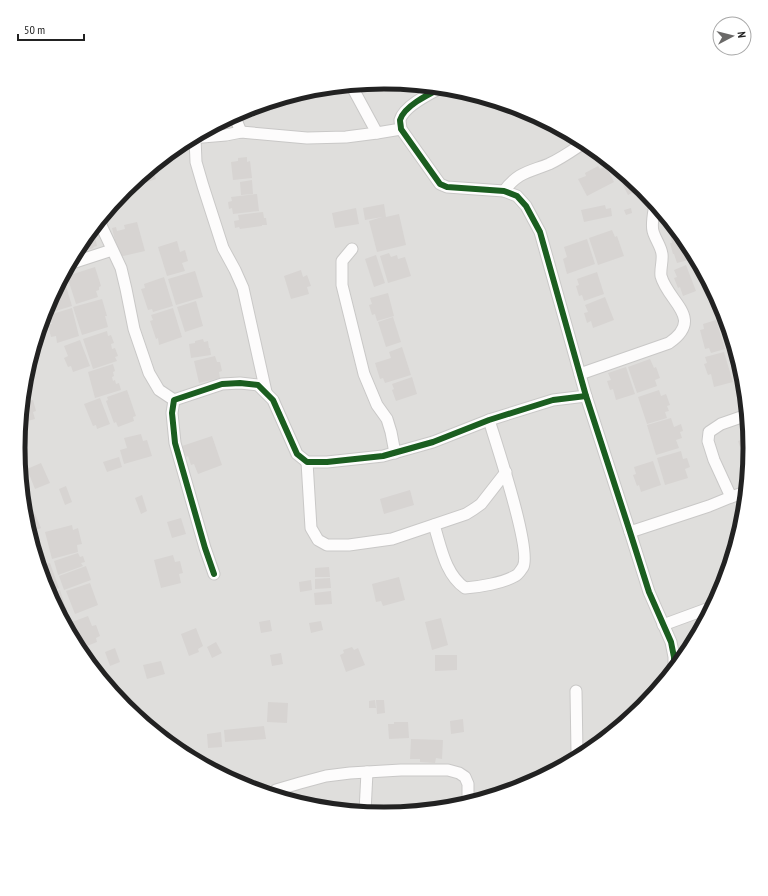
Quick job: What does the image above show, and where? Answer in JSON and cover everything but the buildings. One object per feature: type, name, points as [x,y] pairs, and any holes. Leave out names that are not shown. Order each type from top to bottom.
[{"type":"street","points":[[354,91],[377,133]]},
{"type":"street","points":[[433,92],[407,108],[400,119],[401,129],[440,184],[447,187],[504,191],[517,196],[526,206],[540,232],[586,396],[649,592],[671,642],[674,659]]},
{"type":"street","points":[[237,121],[242,132]]},
{"type":"street","points":[[206,136],[242,132],[307,138],[346,137],[401,129]]},
{"type":"street","points":[[194,144],[196,162],[223,248],[243,288],[266,392]]},
{"type":"street","points":[[504,191],[511,182],[521,174],[566,156],[578,147]]},
{"type":"street","points":[[580,374],[669,343],[678,337],[683,328],[684,316],[678,304],[667,290],[661,274],[662,253],[652,229],[654,211]]},
{"type":"street","points":[[101,226],[120,268],[134,329],[150,373],[159,390],[174,400]]},
{"type":"street","points":[[352,249],[342,261],[342,285],[364,374],[377,405],[387,419],[395,453]]},
{"type":"street","points":[[78,261],[112,250]]},
{"type":"street","points":[[174,400],[222,384],[240,383],[258,385],[274,400],[297,454],[307,462],[327,462],[383,456],[395,453],[433,442],[488,420],[553,400],[586,396]]},
{"type":"street","points":[[174,400],[172,413],[174,443],[214,574]]},
{"type":"street","points":[[730,497],[712,454],[708,441],[709,432],[721,424],[741,417]]},
{"type":"street","points":[[434,525],[452,576],[465,588],[503,581],[516,576],[524,566],[522,540],[506,472],[488,420]]},
{"type":"street","points":[[307,462],[311,528],[318,540],[327,545],[349,545],[392,539],[466,514],[481,504],[506,472]]},
{"type":"street","points":[[630,532],[709,506],[740,494]]},
{"type":"street","points":[[663,624],[705,610]]},
{"type":"street","points":[[576,691],[577,750]]},
{"type":"street","points":[[276,790],[300,782],[326,776],[350,773],[401,770],[448,770],[459,773],[465,777],[468,784],[468,797]]},
{"type":"street","points":[[365,806],[367,772]]},
{"type":"shaded area","points":[[384,89],[431,92],[477,101],[499,108],[521,116],[564,137],[603,163],[621,178],[654,211],[669,229],[695,268],[706,289],[716,311],[731,355],[740,401],[743,448],[740,495],[731,541],[724,563],[716,585],[695,628],[669,667],[654,685],[621,718],[603,733],[543,770],[521,780],[477,795],[431,804],[407,806],[384,807],[337,804],[291,795],[269,788],[247,780],[204,759],[165,733],[147,718],[114,685],[99,667],[62,607],[52,585],[37,541],[28,495],[26,471],[25,448],[28,401],[37,355],[44,333],[52,311],[73,268],[99,229],[114,211],[147,178],[165,163],[225,126],[247,116],[291,101],[337,92],[361,90]]},
{"type":"cycle path","points":[[433,92],[406,110],[400,120],[401,129],[440,184],[447,187],[504,191],[517,196],[526,206],[540,232],[586,396],[649,592],[671,642],[674,659]]},
{"type":"cycle path","points":[[214,574],[205,548],[175,443],[172,413],[174,400],[222,384],[240,383],[258,385],[273,400],[297,454],[307,462],[327,462],[383,456],[433,442],[489,420],[553,400],[586,396]]}]
